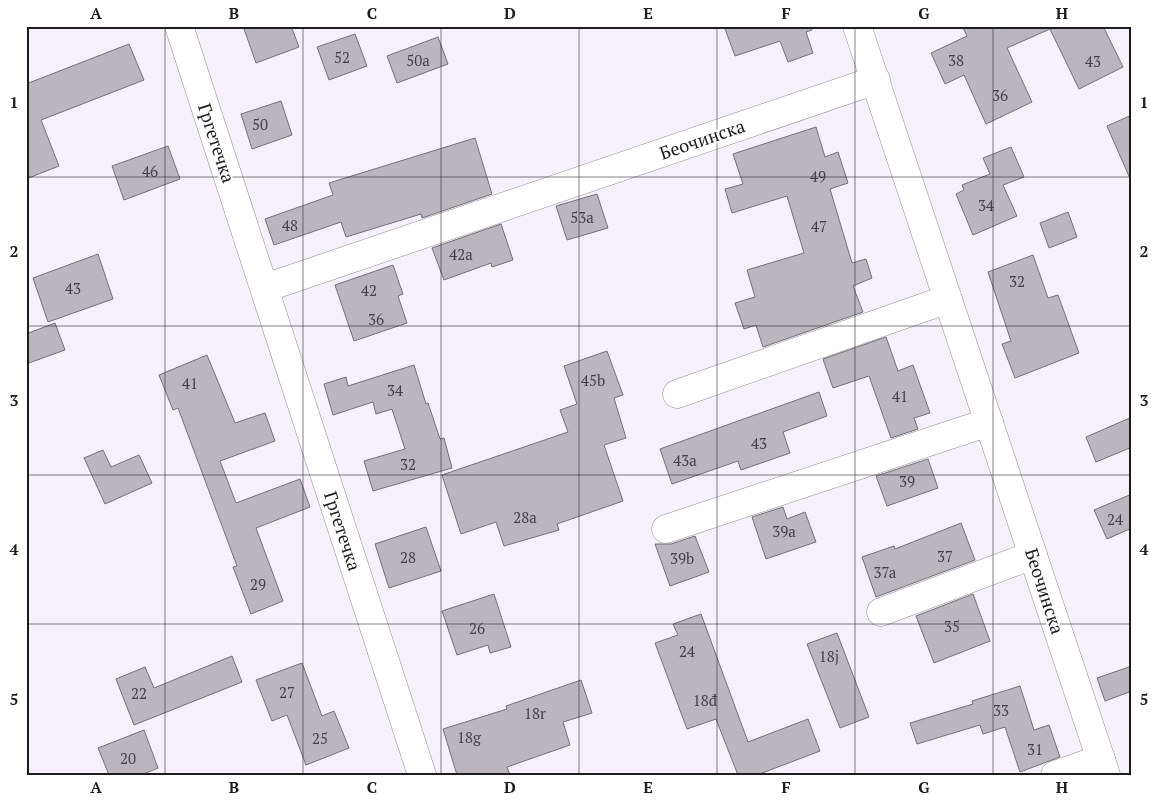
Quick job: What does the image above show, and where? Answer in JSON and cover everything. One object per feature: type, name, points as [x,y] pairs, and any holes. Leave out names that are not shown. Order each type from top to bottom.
[{"type":"street","name":"Гргетечка","points":[[179,26],[422,775]]},
{"type":"street","name":"Беочинска","points":[[857,26],[1104,767],[1055,775]]},
{"type":"street","name":"Беочинска","points":[[264,288],[876,80]]},
{"type":"street","points":[[677,394],[948,299]]},
{"type":"street","points":[[666,529],[989,422]]},
{"type":"street","points":[[881,612],[1033,555]]},
{"type":"building","points":[[243,26],[291,26],[299,47],[256,63]]},
{"type":"building","points":[[724,26],[811,26],[812,30],[806,32],[813,53],[788,62],[780,41],[735,56]]},
{"type":"building","points":[[962,26],[1103,26],[1123,67],[1079,89],[1050,29],[1007,48],[1032,102],[986,124],[964,75],[945,84],[931,53],[967,36]]},
{"type":"building","points":[[355,34],[367,66],[329,80],[317,47]]},
{"type":"building","points":[[438,37],[448,64],[397,83],[387,56]]},
{"type":"building","points":[[129,44],[144,80],[41,120],[59,166],[26,179],[26,84]]},
{"type":"building","points":[[281,101],[292,135],[252,149],[241,114]]},
{"type":"building","points":[[1132,115],[1132,183],[1107,126]]},
{"type":"building","points":[[816,127],[825,157],[838,152],[848,183],[830,189],[852,263],[866,259],[872,278],[853,286],[863,312],[763,347],[756,325],[744,329],[735,303],[755,297],[747,270],[804,253],[787,196],[732,213],[725,189],[743,184],[733,154]]},
{"type":"building","points":[[475,138],[492,194],[422,218],[421,214],[346,237],[341,222],[274,245],[265,219],[333,195],[329,183]]},
{"type":"building","points":[[168,146],[180,179],[124,200],[112,166]]},
{"type":"building","points":[[1011,147],[1024,177],[1003,185],[1017,216],[973,235],[956,194],[964,190],[962,185],[990,174],[983,158]]},
{"type":"building","points":[[597,194],[608,228],[567,240],[556,206]]},
{"type":"building","points":[[1068,212],[1077,237],[1049,248],[1040,223]]},
{"type":"building","points":[[501,224],[513,260],[492,267],[491,263],[444,280],[432,248]]},
{"type":"building","points":[[98,254],[113,299],[48,322],[33,278]]},
{"type":"building","points":[[1033,255],[1048,298],[1058,295],[1079,353],[1015,378],[1002,344],[1011,341],[988,272]]},
{"type":"building","points":[[393,265],[403,294],[398,296],[407,323],[354,341],[335,285]]},
{"type":"building","points":[[55,323],[65,350],[26,364],[26,334]]},
{"type":"building","points":[[886,337],[898,371],[913,365],[930,413],[914,418],[918,429],[891,438],[869,376],[833,388],[823,359]]},
{"type":"building","points":[[607,351],[623,395],[614,398],[626,438],[604,445],[623,501],[557,524],[559,530],[504,546],[496,522],[461,534],[442,475],[568,432],[560,410],[577,404],[564,366]]},
{"type":"building","points":[[207,355],[235,423],[265,413],[275,441],[220,461],[236,503],[300,479],[310,507],[256,528],[283,601],[251,614],[233,567],[237,566],[178,408],[173,410],[159,375]]},
{"type":"building","points":[[414,365],[426,404],[428,403],[440,439],[444,438],[452,468],[373,491],[364,461],[405,449],[392,409],[376,414],[373,402],[333,415],[324,384],[346,377],[348,386]]},
{"type":"building","points":[[819,392],[827,416],[783,432],[790,453],[741,470],[738,461],[672,484],[660,449]]},
{"type":"building","points":[[1132,417],[1132,447],[1096,462],[1086,437]]},
{"type":"building","points":[[103,450],[111,467],[139,455],[152,483],[105,504],[84,458]]},
{"type":"building","points":[[928,459],[938,488],[887,506],[876,476]]},
{"type":"building","points":[[1132,494],[1132,528],[1107,539],[1094,510]]},
{"type":"building","points":[[783,507],[787,519],[805,512],[816,542],[766,559],[752,517]]},
{"type":"building","points":[[961,523],[975,560],[876,597],[862,557],[894,546],[895,549]]},
{"type":"building","points":[[426,527],[441,571],[389,588],[375,544]]},
{"type":"building","points":[[695,536],[709,572],[670,586],[655,544],[671,544]]},
{"type":"building","points":[[494,594],[511,647],[490,653],[488,645],[457,655],[442,611]]},
{"type":"building","points":[[973,594],[990,641],[934,663],[916,616]]},
{"type":"building","points":[[701,614],[748,742],[808,719],[820,751],[757,775],[738,775],[716,719],[687,729],[655,643],[678,635],[673,624]]},
{"type":"building","points":[[837,633],[869,717],[840,728],[807,644]]},
{"type":"building","points":[[232,656],[242,682],[134,725],[116,679],[145,667],[154,688]]},
{"type":"building","points":[[302,663],[322,716],[334,711],[349,748],[306,765],[287,715],[272,721],[256,680]]},
{"type":"building","points":[[1132,666],[1132,691],[1105,701],[1097,678]]},
{"type":"building","points":[[581,680],[592,713],[563,722],[570,745],[507,767],[510,775],[457,775],[443,729],[507,709],[506,706]]},
{"type":"building","points":[[1020,686],[1034,730],[1049,725],[1060,757],[1020,772],[1005,727],[983,734],[980,725],[917,744],[910,723],[973,704],[972,701]]},
{"type":"building","points":[[144,730],[158,768],[141,775],[109,775],[98,748]]}]
